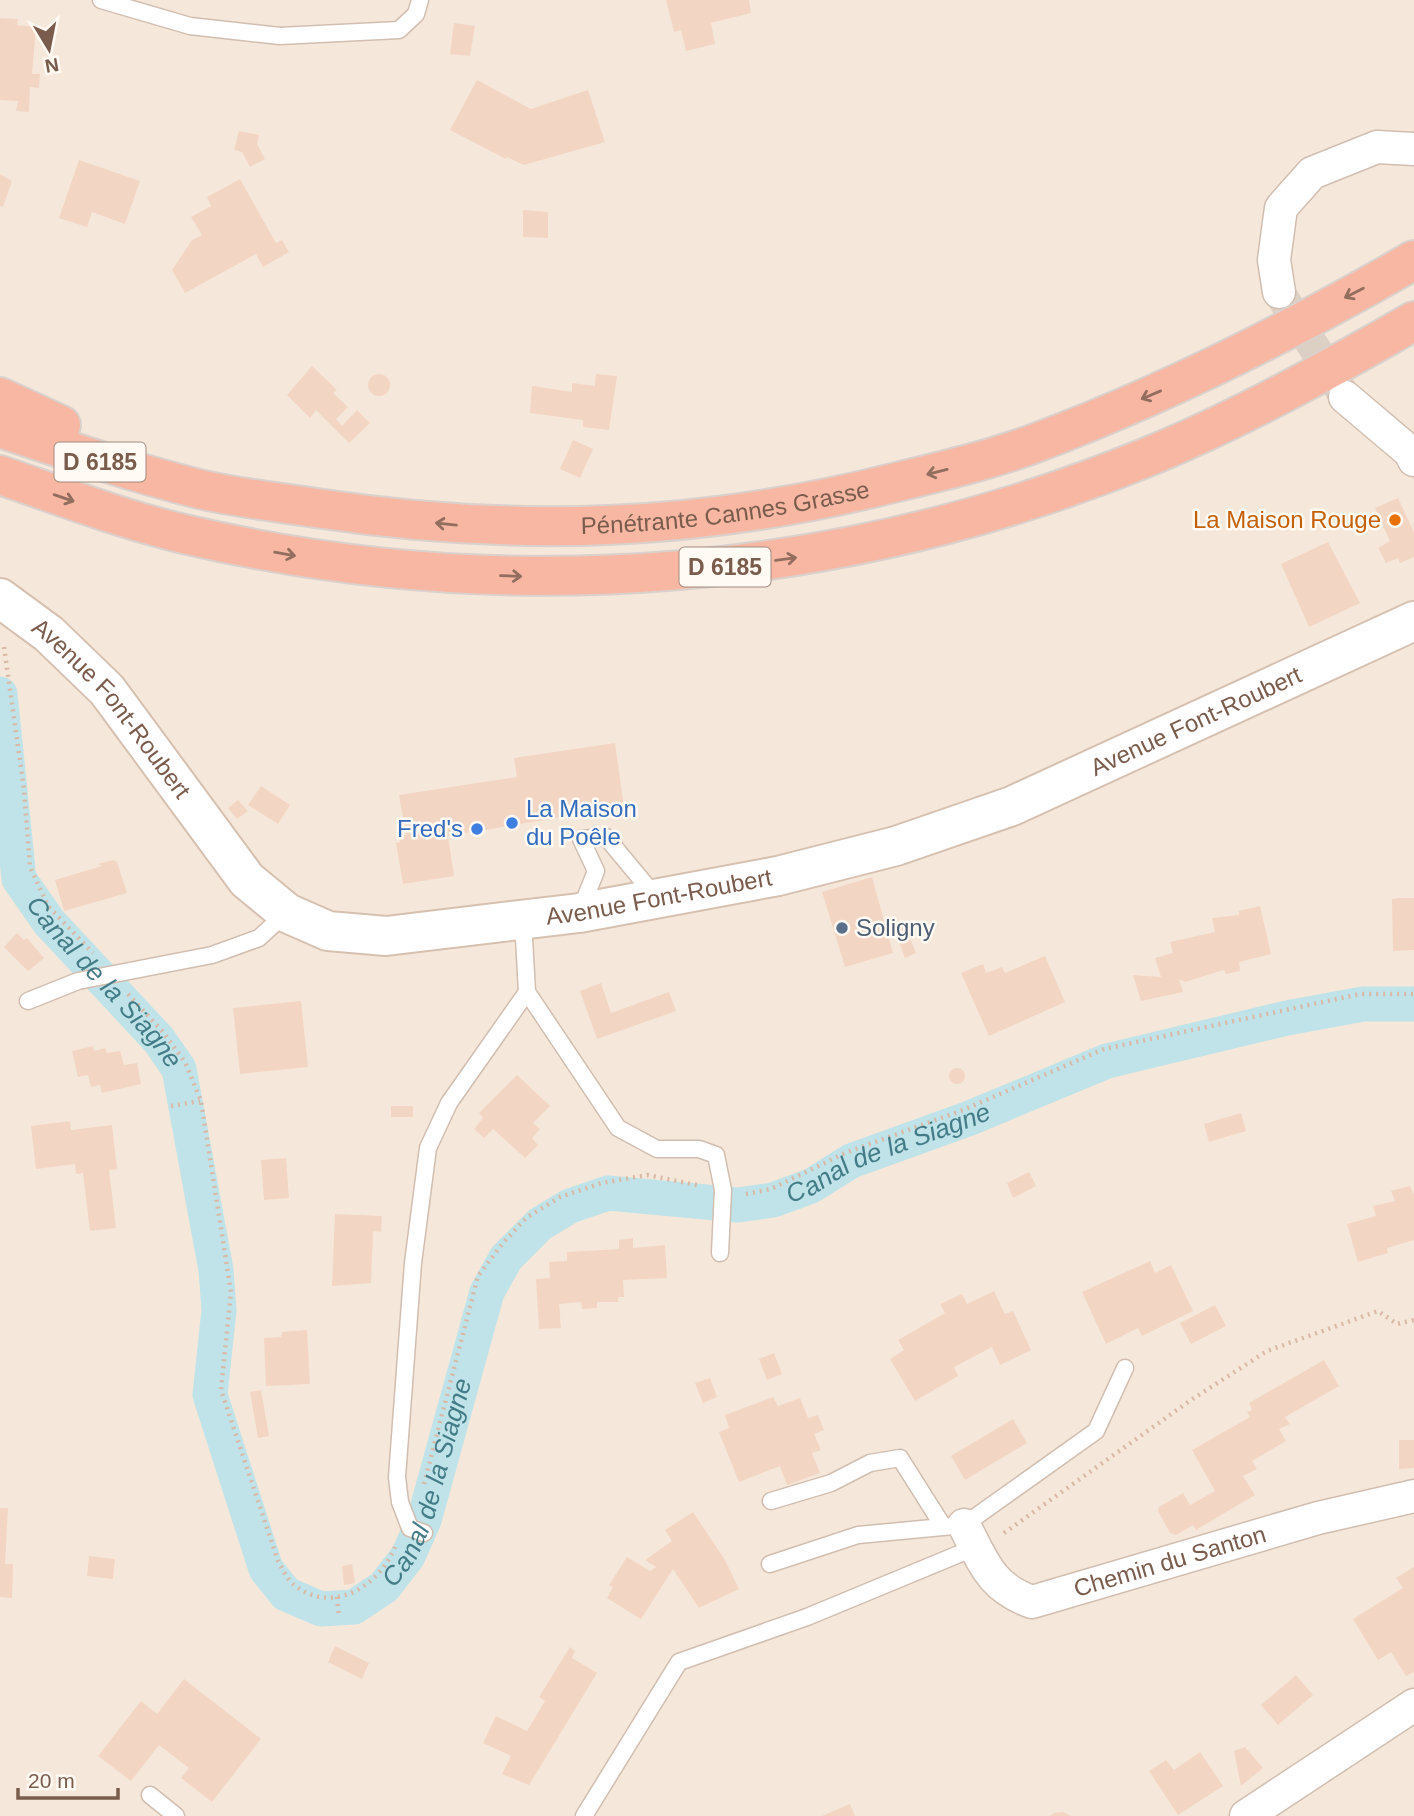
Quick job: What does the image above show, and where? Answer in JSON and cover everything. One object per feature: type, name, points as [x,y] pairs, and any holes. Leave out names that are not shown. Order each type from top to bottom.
[{"type":"highway","name":"Pénétrante Cannes Grasse","points":[[0,428],[99,462],[203,490],[375,517],[461,526],[642,525],[803,505],[952,468],[1031,445],[1173,385],[1414,260]]},
{"type":"highway","name":"Pénétrante Cannes Grasse","points":[[0,475],[114,515],[183,533],[372,567],[438,573],[562,578],[609,577],[729,566],[804,556],[904,536],[1062,489],[1205,432],[1414,321]]},
{"type":"highway","points":[[0,397],[203,490]]},
{"type":"main road","name":"Avenue Font-Roubert","points":[[0,598],[49,634],[107,690],[247,880],[287,913],[328,931],[386,936],[579,913],[778,876],[895,846],[1012,806],[1414,621]]},
{"type":"street","points":[[1279,292],[1274,260],[1281,208],[1312,173],[1377,146],[1414,149]]},
{"type":"street","points":[[1345,397],[1410,452],[1414,460]]},
{"type":"street","name":"Chemin du Santon","points":[[961,1533],[997,1583],[1009,1594],[1032,1602],[1318,1518],[1414,1496]]},
{"type":"street","points":[[1246,1816],[1414,1705]]},
{"type":"lane","points":[[101,0],[190,26],[280,36],[399,30],[416,14],[421,0]]},
{"type":"lane","points":[[579,913],[596,871],[581,839],[606,837],[657,898]]},
{"type":"lane","points":[[29,1001],[78,981],[212,956],[259,938],[287,913]]},
{"type":"lane","points":[[523,920],[527,992],[618,1128],[657,1149],[699,1149],[716,1155],[723,1193],[720,1253]]},
{"type":"lane","points":[[413,1526],[397,1477],[413,1263],[428,1148],[449,1103],[527,992]]},
{"type":"lane","points":[[584,1816],[679,1662],[807,1617],[961,1533],[1096,1431],[1125,1368]]},
{"type":"lane","name":"Chemin du Santon","points":[[771,1501],[831,1483],[870,1463],[900,1458],[961,1533]]},
{"type":"lane","points":[[770,1564],[858,1535],[961,1533]]},
{"type":"lane","points":[[150,1795],[176,1816]]},
{"type":"path","points":[[0,639],[7,652],[9,698],[24,789],[30,867],[48,906],[185,1062],[201,1101],[231,1292],[221,1391],[278,1561],[293,1584],[321,1597],[337,1599],[349,1596],[373,1580],[413,1526],[478,1276],[526,1218],[560,1197],[602,1183],[647,1175],[739,1195],[771,1189],[845,1153],[963,1110],[1104,1049],[1360,994],[1414,994]]},
{"type":"path","points":[[171,1106],[201,1101]]},
{"type":"path","points":[[961,1533],[1011,1530],[1191,1400],[1267,1351],[1378,1311],[1397,1324],[1414,1320]]},
{"type":"path","points":[[337,1599],[338,1615]]},
{"type":"shaded area","points":[[0,0],[1414,0],[1414,1816],[0,1816]]},
{"type":"building","points":[[666,0],[749,0],[751,13],[711,23],[715,44],[686,51],[681,30],[674,32]]},
{"type":"building","points":[[0,18],[18,19],[17,25],[36,27],[32,74],[40,74],[39,88],[30,87],[29,112],[16,111],[18,101],[0,100]]},
{"type":"building","points":[[454,23],[475,26],[470,56],[450,54]]},
{"type":"building","points":[[477,80],[531,109],[588,90],[605,142],[524,165],[507,157],[506,159],[450,130]]},
{"type":"building","points":[[239,131],[259,135],[257,144],[265,159],[250,167],[242,152],[234,150]]},
{"type":"building","points":[[79,160],[140,181],[125,224],[92,212],[87,227],[59,218]]},
{"type":"building","points":[[0,174],[12,181],[3,207],[0,206]]},
{"type":"building","points":[[240,179],[276,243],[282,240],[289,252],[263,267],[256,254],[185,293],[172,270],[192,240],[202,235],[191,217],[211,206],[207,197]]},
{"type":"building","points":[[523,210],[548,212],[548,238],[523,237]]},
{"type":"building","points":[[312,366],[337,390],[333,393],[348,407],[336,419],[342,426],[357,410],[370,423],[349,443],[316,410],[310,418],[287,395]]},
{"type":"building","points":[[375,374],[383,374],[390,381],[390,389],[383,396],[375,396],[368,389],[368,381]]},
{"type":"building","points":[[596,374],[617,376],[609,430],[583,427],[583,420],[530,413],[532,386],[572,392],[572,383],[595,386]]},
{"type":"building","points":[[573,440],[593,449],[580,478],[560,469]]},
{"type":"building","points":[[1398,498],[1414,532],[1414,557],[1400,563],[1398,558],[1386,563],[1378,548],[1390,541],[1375,508]]},
{"type":"building","points":[[1328,542],[1360,603],[1309,627],[1281,564]]},
{"type":"building","points":[[615,743],[624,807],[448,836],[454,876],[403,884],[396,843],[400,842],[399,836],[406,835],[399,795],[517,777],[514,758]]},
{"type":"building","points":[[261,786],[290,805],[278,824],[248,805]]},
{"type":"building","points":[[238,800],[248,811],[237,819],[228,808]]},
{"type":"building","points":[[113,860],[117,862],[127,893],[64,911],[55,880]]},
{"type":"building","points":[[872,877],[893,953],[845,967],[822,892]]},
{"type":"building","points":[[1414,898],[1414,950],[1393,951],[1392,899]]},
{"type":"building","points":[[1260,906],[1271,954],[1239,962],[1240,971],[1226,974],[1224,970],[1185,982],[1179,979],[1183,992],[1141,1001],[1133,975],[1161,977],[1155,958],[1173,953],[1170,942],[1215,932],[1212,918],[1239,915],[1239,911]]},
{"type":"building","points":[[903,921],[916,953],[905,958],[892,924]]},
{"type":"building","points":[[17,933],[24,940],[27,938],[44,958],[28,971],[4,947]]},
{"type":"building","points":[[1045,956],[1065,1002],[989,1036],[961,973],[983,964],[986,973],[1002,967],[1005,973]]},
{"type":"building","points":[[601,983],[611,1013],[669,992],[676,1011],[597,1039],[580,991]]},
{"type":"building","points":[[301,1001],[308,1067],[240,1074],[233,1008]]},
{"type":"building","points":[[93,1046],[94,1051],[105,1048],[107,1053],[120,1051],[124,1065],[137,1063],[141,1084],[102,1093],[100,1085],[91,1087],[88,1075],[78,1077],[72,1051]]},
{"type":"building","points":[[954,1068],[960,1068],[965,1076],[963,1082],[954,1084],[949,1079],[949,1073]]},
{"type":"building","points":[[517,1075],[550,1106],[533,1123],[540,1129],[532,1138],[538,1145],[525,1158],[493,1129],[484,1138],[474,1129],[483,1118],[479,1113]]},
{"type":"building","points":[[391,1106],[413,1106],[413,1117],[391,1117]]},
{"type":"building","points":[[1241,1113],[1246,1131],[1209,1142],[1204,1124]]},
{"type":"building","points":[[70,1121],[71,1130],[112,1125],[117,1169],[109,1170],[116,1228],[90,1231],[83,1173],[76,1174],[75,1164],[36,1169],[31,1126]]},
{"type":"building","points":[[286,1158],[289,1198],[264,1200],[261,1160]]},
{"type":"building","points":[[1029,1172],[1036,1186],[1013,1198],[1007,1183]]},
{"type":"building","points":[[1410,1186],[1414,1195],[1414,1240],[1387,1248],[1388,1253],[1358,1262],[1347,1224],[1376,1216],[1373,1206],[1395,1201],[1391,1191]]},
{"type":"building","points":[[335,1214],[382,1216],[381,1232],[373,1231],[371,1283],[332,1286]]},
{"type":"building","points":[[633,1238],[633,1248],[665,1245],[667,1278],[623,1280],[624,1297],[618,1297],[618,1302],[597,1302],[597,1308],[582,1309],[581,1302],[559,1304],[561,1328],[539,1329],[536,1279],[550,1278],[549,1262],[567,1261],[567,1252],[619,1249],[619,1240]]},
{"type":"building","points":[[1150,1261],[1155,1273],[1171,1265],[1193,1311],[1142,1336],[1138,1328],[1106,1344],[1082,1292]]},
{"type":"building","points":[[994,1291],[1005,1314],[1013,1311],[1031,1350],[1000,1365],[992,1347],[954,1367],[958,1376],[915,1401],[890,1359],[904,1350],[898,1340],[945,1313],[940,1304],[962,1294],[967,1304]]},
{"type":"building","points":[[1215,1305],[1226,1326],[1191,1344],[1180,1323]]},
{"type":"building","points":[[307,1330],[310,1384],[266,1386],[264,1338],[281,1337],[282,1332]]},
{"type":"building","points":[[774,1353],[782,1374],[767,1380],[759,1359]]},
{"type":"building","points":[[1324,1360],[1339,1386],[1285,1417],[1290,1424],[1279,1429],[1286,1441],[1252,1461],[1257,1469],[1243,1476],[1255,1495],[1196,1530],[1193,1525],[1176,1535],[1170,1533],[1158,1511],[1159,1507],[1183,1493],[1190,1505],[1215,1491],[1192,1450],[1250,1417],[1247,1412],[1252,1410],[1249,1403]]},
{"type":"building","points":[[710,1378],[717,1397],[703,1403],[695,1383]]},
{"type":"building","points":[[261,1390],[269,1436],[258,1438],[250,1392]]},
{"type":"building","points":[[773,1397],[778,1406],[800,1398],[808,1418],[818,1415],[824,1430],[814,1434],[821,1450],[812,1453],[820,1473],[787,1485],[780,1466],[739,1482],[719,1432],[729,1428],[725,1415]]},
{"type":"building","points":[[1013,1419],[1027,1443],[965,1480],[951,1456]]},
{"type":"building","points":[[1399,1440],[1414,1440],[1414,1468],[1399,1469]]},
{"type":"building","points":[[0,1508],[8,1508],[5,1564],[13,1564],[12,1598],[0,1597]]},
{"type":"building","points":[[693,1512],[725,1560],[739,1589],[699,1608],[673,1569],[641,1619],[607,1598],[613,1587],[609,1585],[627,1557],[650,1571],[656,1567],[645,1560],[672,1541],[665,1530]]},
{"type":"building","points":[[89,1556],[115,1559],[113,1579],[87,1576]]},
{"type":"building","points":[[352,1564],[355,1583],[344,1585],[342,1566]]},
{"type":"building","points":[[1414,1567],[1414,1672],[1406,1676],[1391,1652],[1378,1660],[1353,1619],[1403,1588],[1396,1578]]},
{"type":"building","points":[[335,1646],[369,1663],[362,1679],[328,1662]]},
{"type":"building","points":[[570,1647],[575,1651],[572,1658],[597,1673],[529,1785],[502,1774],[511,1756],[483,1743],[496,1716],[527,1731],[545,1701],[539,1697]]},
{"type":"building","points":[[1296,1675],[1313,1695],[1278,1725],[1261,1705]]},
{"type":"building","points":[[184,1679],[261,1739],[212,1802],[181,1778],[189,1768],[159,1745],[131,1781],[98,1756],[141,1701],[157,1714]]},
{"type":"building","points":[[1245,1747],[1263,1768],[1241,1786],[1234,1751]]},
{"type":"building","points":[[1200,1752],[1223,1786],[1178,1815],[1149,1771],[1166,1760],[1174,1770]]},
{"type":"building","points":[[850,1804],[855,1816],[822,1816],[831,1812]]},
{"type":"building","points":[[1063,1812],[1071,1816],[1050,1816],[1054,1813]]},
{"type":"waterway","name":"Canal de la Siagne","points":[[0,694],[19,879],[49,922],[159,1040],[179,1069],[216,1270],[219,1310],[210,1395],[266,1569],[286,1594],[321,1609],[354,1607],[384,1587],[408,1556],[424,1520],[487,1292],[506,1258],[540,1224],[570,1206],[608,1193],[738,1205],[773,1200],[811,1186],[851,1161],[970,1118],[1107,1061],[1287,1018],[1363,1004],[1414,1004]]},
{"type":"tunnel","points":[[1279,292],[1341,390]]},
{"type":"place","name":"La Maison Rouge","points":[[1395,520]]},
{"type":"place","name":"La Maison du Poêle","points":[[512,823]]},
{"type":"place","name":"Fred's","points":[[477,829]]},
{"type":"place","name":"Soligny","points":[[842,928]]}]
